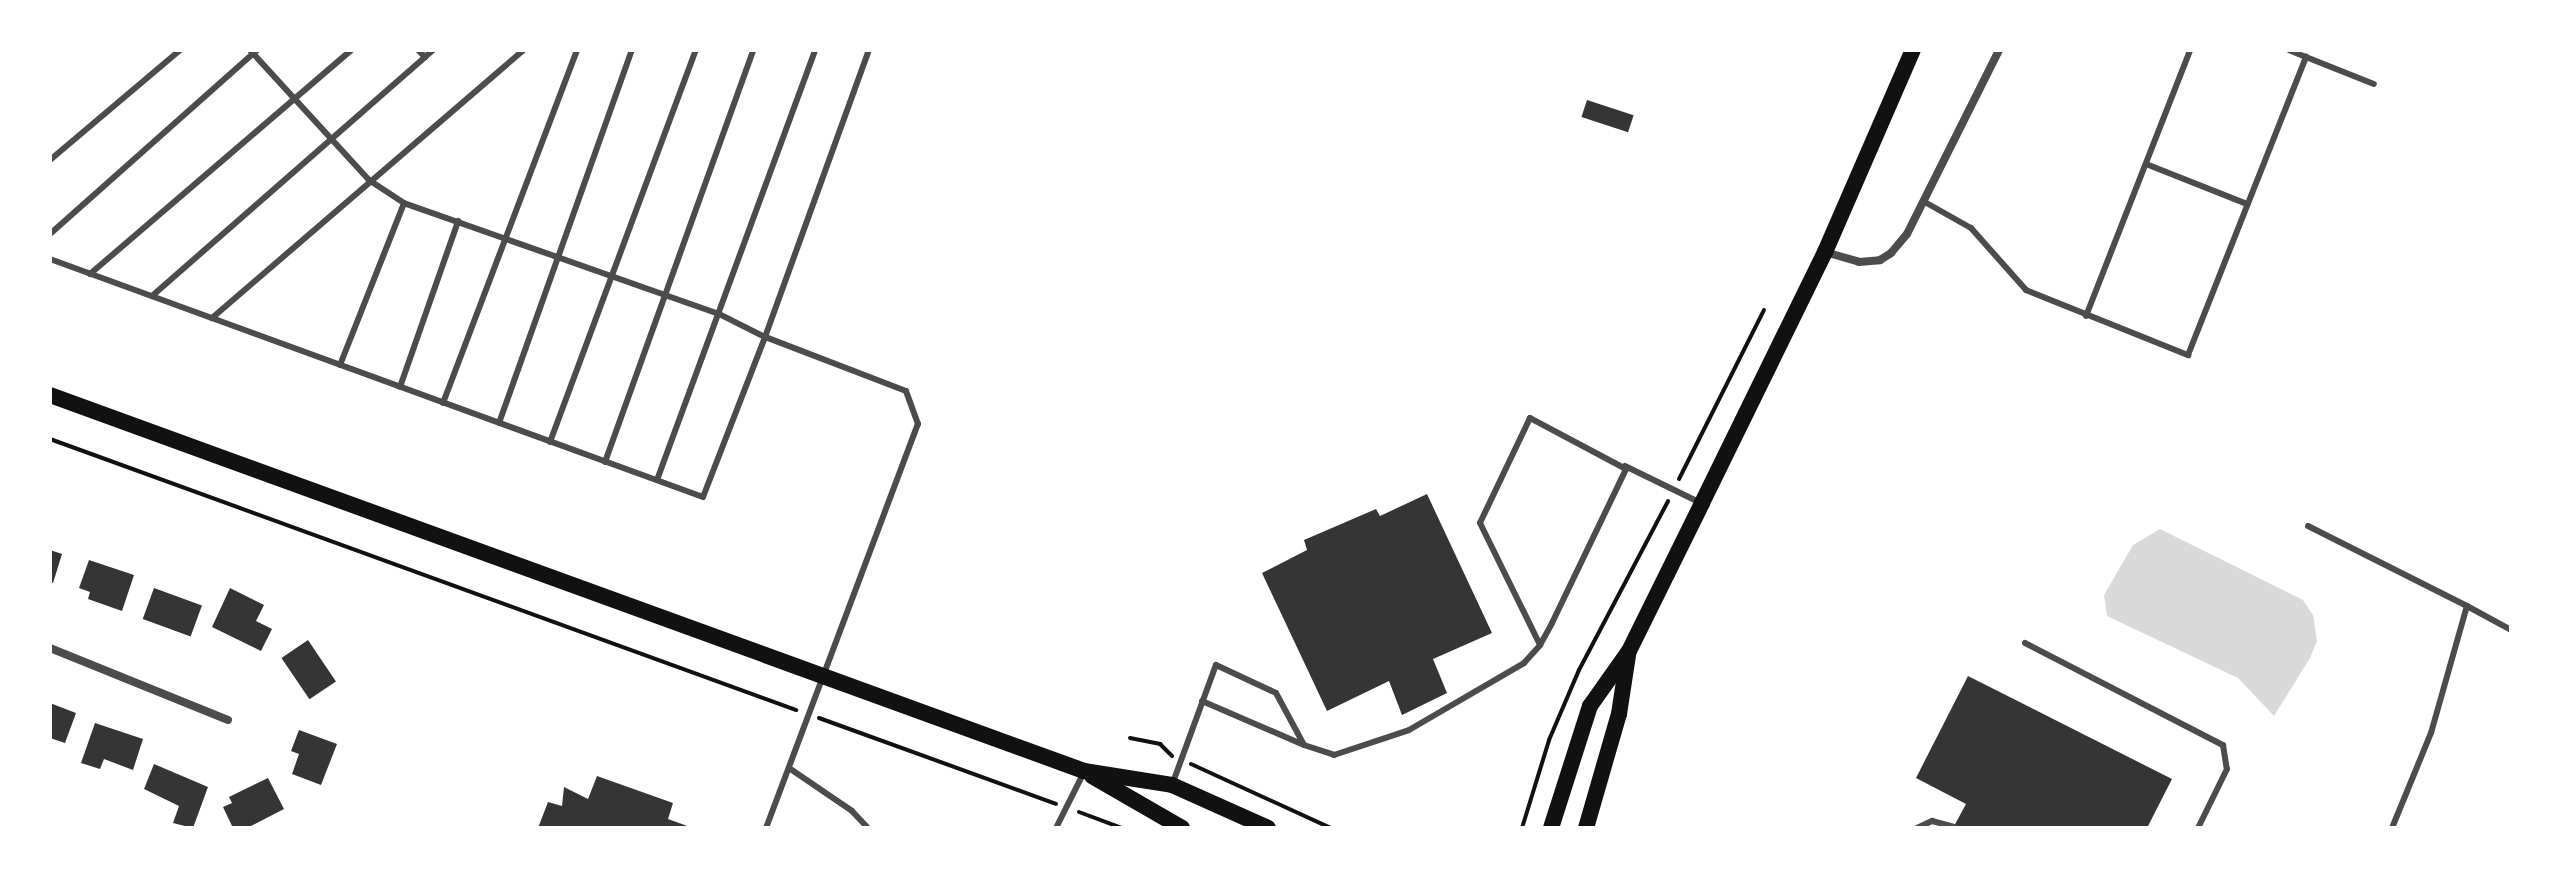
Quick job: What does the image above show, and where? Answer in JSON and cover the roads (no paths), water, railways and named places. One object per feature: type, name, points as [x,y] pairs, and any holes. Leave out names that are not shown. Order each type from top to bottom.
[{"type":"main road","points":[[1551,828],[1590,706],[1629,651],[1702,503],[1825,252],[1913,50]]},
{"type":"main road","points":[[50,395],[1084,771],[1180,828]]},
{"type":"main road","points":[[1586,828],[1619,714],[1629,651]]},
{"type":"main road","points":[[1084,771],[1172,785],[1268,828]]},
{"type":"street","points":[[1825,252],[1859,262],[1880,260],[1907,234],[1999,50]]},
{"type":"street","points":[[50,648],[188,699],[228,720]]},
{"type":"lane","points":[[50,160],[180,50]]},
{"type":"lane","points":[[90,274],[351,50]]},
{"type":"lane","points":[[418,50],[425,57]]},
{"type":"lane","points":[[152,296],[433,50]]},
{"type":"lane","points":[[212,318],[524,50]]},
{"type":"lane","points":[[443,403],[577,50]]},
{"type":"lane","points":[[499,423],[632,50]]},
{"type":"lane","points":[[550,442],[696,50]]},
{"type":"lane","points":[[605,462],[753,50]]},
{"type":"lane","points":[[657,480],[815,50]]},
{"type":"lane","points":[[50,259],[703,497],[765,337],[869,50]]},
{"type":"lane","points":[[2086,316],[2190,50]]},
{"type":"lane","points":[[2289,50],[2374,84]]},
{"type":"lane","points":[[50,234],[253,51],[369,180],[404,203],[719,314],[765,337],[906,391],[918,424],[821,675],[766,828]]},
{"type":"lane","points":[[1923,201],[1971,228],[2026,290],[2188,355],[2306,57]]},
{"type":"lane","points":[[2146,164],[2247,204]]},
{"type":"lane","points":[[340,365],[404,203]]},
{"type":"lane","points":[[400,387],[458,221]]},
{"type":"lane","points":[[1540,645],[1480,523],[1526,420],[1702,503]]},
{"type":"lane","points":[[1202,701],[1334,755],[1409,730],[1524,663],[1540,645],[1625,466]]},
{"type":"lane","points":[[2308,526],[2511,630]]},
{"type":"lane","points":[[2392,828],[2431,733],[2467,606]]},
{"type":"lane","points":[[2025,643],[2223,745],[2227,769],[2198,828]]},
{"type":"lane","points":[[1172,785],[1218,664],[1276,693],[1304,745]]},
{"type":"lane","points":[[789,768],[852,811],[868,828]]},
{"type":"lane","points":[[1056,828],[1084,771]]},
{"type":"lane","points":[[1917,828],[1932,821],[1954,827]]}]
